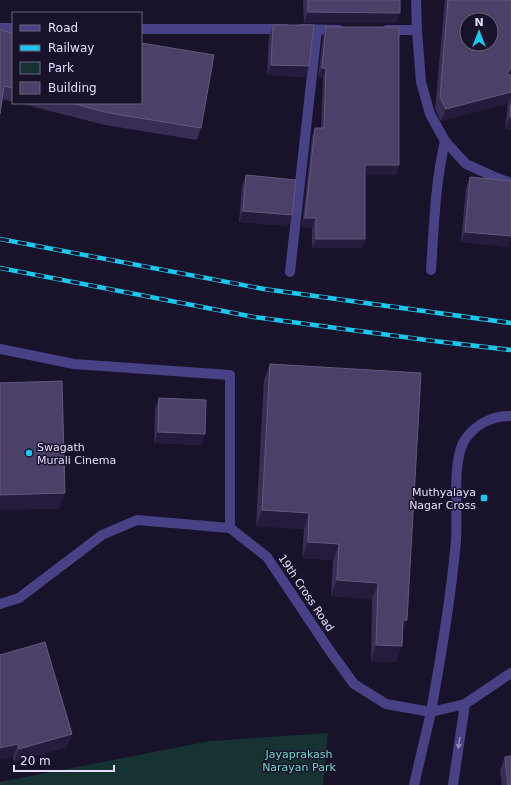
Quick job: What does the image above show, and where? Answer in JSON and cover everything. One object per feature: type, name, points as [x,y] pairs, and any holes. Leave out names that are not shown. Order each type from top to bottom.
[{"type":"street","points":[[416,0],[416,30],[421,82],[430,114],[445,142],[466,164],[511,183]]},
{"type":"street","points":[[0,28],[12,28]]},
{"type":"street","points":[[142,29],[348,30]]},
{"type":"street","points":[[290,272],[317,30]]},
{"type":"street","points":[[378,30],[416,30]]},
{"type":"street","points":[[431,270],[436,191],[445,142]]},
{"type":"street","points":[[0,349],[74,364],[230,375],[230,528],[137,520],[102,535],[19,598],[0,604]]},
{"type":"street","points":[[414,785],[431,712],[442,648],[456,539],[458,461],[463,444],[473,430],[488,419],[511,416]]},
{"type":"street","name":"19th Cross Road","points":[[230,528],[267,557],[354,684],[386,704],[431,712]]},
{"type":"street","points":[[431,712],[465,704],[511,673]]},
{"type":"street","points":[[453,785],[465,704]]},
{"type":"green space","name":"Jayaprakash Narayan Park","points":[[328,733],[323,785],[0,785],[0,782],[210,741]]},
{"type":"building","points":[[308,0],[400,0],[400,13],[308,12]]},
{"type":"building","points":[[448,0],[511,0],[511,68],[507,74],[511,75],[511,92],[446,109],[440,97]]},
{"type":"building","points":[[273,25],[314,25],[309,66],[271,65]]},
{"type":"building","points":[[326,27],[399,27],[399,165],[365,165],[365,239],[316,239],[316,218],[305,218],[315,128],[324,128],[326,68],[322,68]]},
{"type":"building","points":[[0,30],[12,33],[12,88],[4,86],[0,114]]},
{"type":"building","points":[[142,43],[214,55],[201,128],[109,113],[75,104],[142,104]]},
{"type":"building","points":[[246,175],[296,180],[292,215],[243,211]]},
{"type":"building","points":[[470,177],[511,181],[511,236],[465,232]]},
{"type":"building","points":[[270,364],[421,373],[407,620],[403,620],[402,646],[376,645],[378,583],[337,580],[339,544],[308,542],[309,513],[262,510]]},
{"type":"building","name":"Swagath Murali Cinema","points":[[62,381],[65,493],[0,495],[0,383]]},
{"type":"building","points":[[159,398],[206,400],[205,434],[158,432]]},
{"type":"building","points":[[45,642],[72,734],[19,749],[18,744],[0,748],[0,655]]},
{"type":"building","points":[[511,756],[511,785],[508,785],[505,757]]},
{"type":"railway","points":[[0,239],[264,289],[511,323]]},
{"type":"railway","points":[[0,268],[254,317],[511,350]]},
{"type":"place","name":"Swagath Murali Cinema","points":[[29,453]]},
{"type":"place","name":"Muthyalaya Nagar Cross","points":[[484,498]]}]
